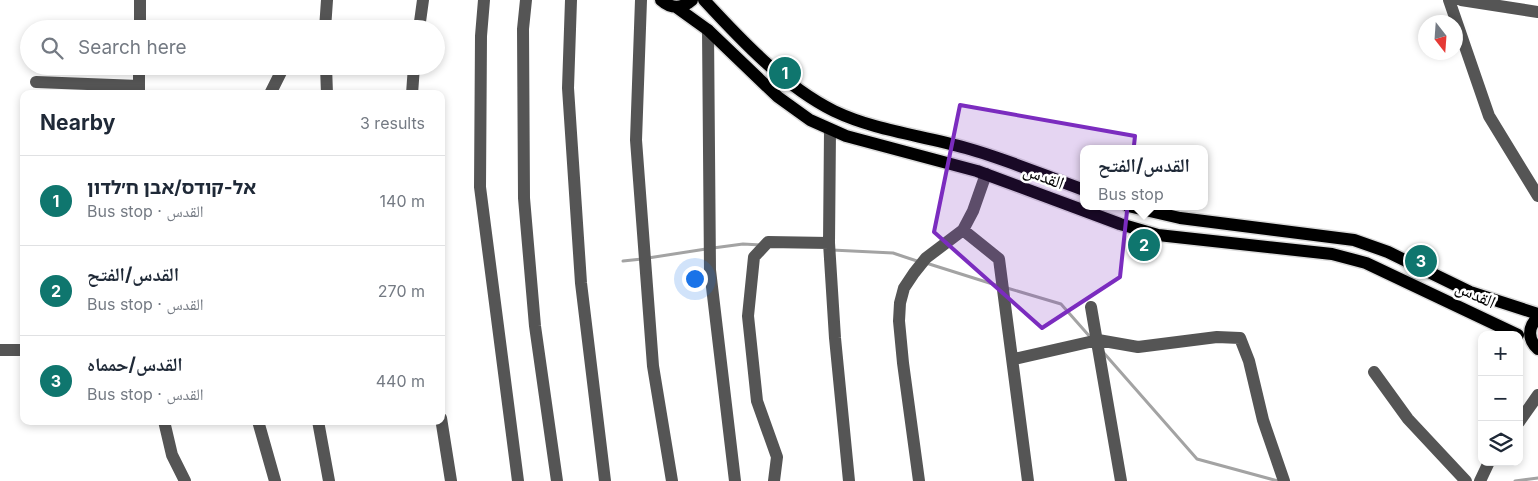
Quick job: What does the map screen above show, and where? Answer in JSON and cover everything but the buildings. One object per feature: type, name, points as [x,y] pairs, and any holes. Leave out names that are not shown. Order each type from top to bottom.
[{"type":"main road","name":"القدس","points":[[661,0],[676,7],[708,30],[778,98],[810,120],[830,130],[862,142],[986,174],[1080,209]]},
{"type":"main road","points":[[676,7],[688,4],[692,0]]},
{"type":"main road","name":"القدس","points":[[704,0],[767,62],[797,88],[832,110],[878,128],[988,155],[1080,189]]},
{"type":"main road","name":"القدس","points":[[1082,210],[1158,235],[1332,254],[1366,263],[1510,331]]},
{"type":"main road","name":"القدس","points":[[1145,210],[1180,218],[1354,240],[1388,252],[1476,294],[1538,314]]},
{"type":"main road","points":[[1537,349],[1530,338],[1530,332],[1538,318]]},
{"type":"main road","name":"القدس","points":[[1523,338],[1537,349]]},
{"type":"street","points":[[140,0],[140,20]]},
{"type":"street","points":[[326,20],[327,0]]},
{"type":"street","points":[[420,20],[423,0]]},
{"type":"street","points":[[484,0],[481,36],[480,187],[518,481]]},
{"type":"street","points":[[526,0],[523,29],[524,198],[535,326],[557,481]]},
{"type":"street","points":[[571,0],[568,88],[579,264],[605,481]]},
{"type":"street","points":[[641,0],[636,140],[653,366],[672,481]]},
{"type":"street","points":[[1450,0],[1489,116],[1538,196]]},
{"type":"street","points":[[1461,0],[1514,4],[1538,12]]},
{"type":"street","points":[[708,30],[710,270],[735,481]]},
{"type":"street","points":[[36,82],[139,90],[139,75]]},
{"type":"street","points":[[272,90],[280,75]]},
{"type":"street","points":[[326,75],[327,90]]},
{"type":"street","points":[[412,90],[413,75]]},
{"type":"street","points":[[830,130],[829,242],[835,338],[849,481]]},
{"type":"street","points":[[919,481],[902,363],[899,321],[900,303],[904,288],[920,266],[962,230],[973,211],[986,174]]},
{"type":"street","points":[[962,230],[999,259],[1014,359],[1028,481]]},
{"type":"street","points":[[774,481],[777,456],[757,401],[748,316],[754,257],[768,242],[829,242]]},
{"type":"street","points":[[1092,307],[1121,481]]},
{"type":"street","points":[[1014,359],[1098,340],[1138,347],[1217,337],[1240,338],[1249,361],[1263,420],[1284,481]]},
{"type":"street","points":[[0,350],[20,350]]},
{"type":"street","points":[[1374,372],[1408,418],[1466,481]]},
{"type":"street","points":[[1520,421],[1536,403]]},
{"type":"street","points":[[165,425],[172,455],[185,481]]},
{"type":"street","points":[[259,425],[275,481]]},
{"type":"street","points":[[319,425],[329,481]]},
{"type":"street","points":[[442,425],[451,481]]},
{"type":"street","points":[[1480,481],[1487,466]]},
{"type":"highlighted area","points":[[960,105],[1135,136],[1120,277],[1042,328],[934,232]]},
{"type":"waterway","points":[[713,248],[743,244],[761,245]]},
{"type":"waterway","points":[[648,258],[706,249]]},
{"type":"waterway","points":[[832,250],[893,253],[920,262]]},
{"type":"waterway","points":[[623,261],[642,259]]},
{"type":"waterway","points":[[926,263],[999,286]]},
{"type":"waterway","points":[[1007,288],[1061,304],[1091,338]]},
{"type":"waterway","points":[[1103,352],[1197,459],[1278,481]]},
{"type":"waterway","points":[[1515,481],[1538,478]]},
{"type":"place","name":"אל-קודס/אבן ח׳לדון","points":[[785,73]]},
{"type":"place","name":"القدس/الفتح","points":[[1144,245]]},
{"type":"place","name":"القدس/حمماه","points":[[1421,261]]}]
